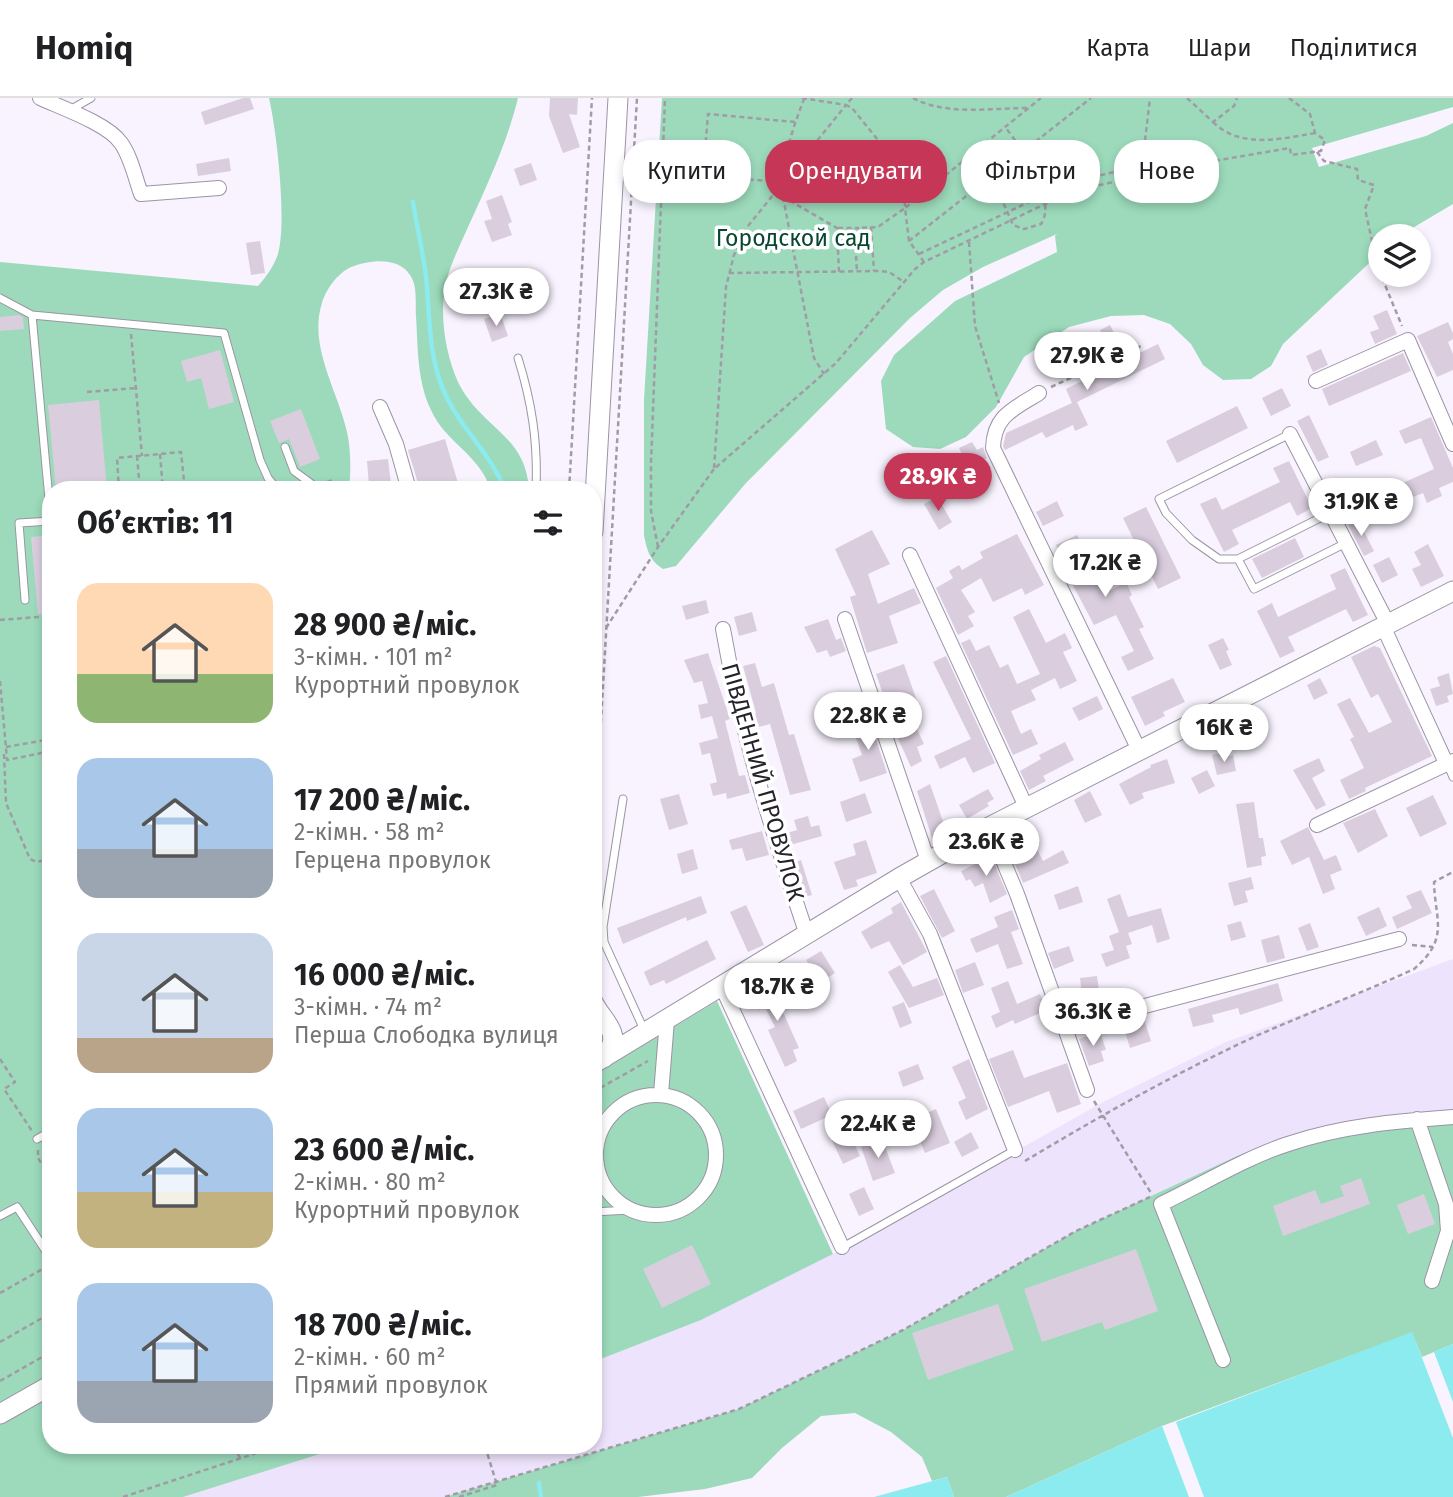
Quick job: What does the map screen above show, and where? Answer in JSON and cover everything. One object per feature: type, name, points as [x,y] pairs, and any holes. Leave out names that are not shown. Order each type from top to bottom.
[{"type":"street","points":[[40,98],[110,131],[119,139],[141,194],[219,188]]},
{"type":"street","points":[[596,481],[618,98]]},
{"type":"street","points":[[1316,381],[1408,340],[1453,444]]},
{"type":"street","points":[[1038,393],[1003,416],[994,431],[993,448],[1139,750]]},
{"type":"street","points":[[380,407],[396,444],[406,481]]},
{"type":"street","points":[[1290,434],[1346,543],[1450,762],[1317,825]]},
{"type":"street","points":[[910,555],[1026,807]]},
{"type":"street","points":[[602,1059],[899,878],[989,827],[1453,591]]},
{"type":"street","points":[[845,619],[928,861]]},
{"type":"street","name":"ПІВДЕННИЙ ПРОВУЛОК","points":[[723,629],[733,686],[769,820],[807,934]]},
{"type":"street","points":[[989,827],[1017,894],[1087,1090]]},
{"type":"street","points":[[899,878],[930,934],[1015,1150]]},
{"type":"street","points":[[1065,1027],[1399,939]]},
{"type":"street","points":[[722,987],[842,1247]]},
{"type":"street","points":[[602,1015],[642,1035]]},
{"type":"street","points":[[602,1019],[612,1041],[602,1055]]},
{"type":"street","points":[[661,1094],[667,1020]]},
{"type":"street","points":[[602,1129],[609,1117],[624,1104],[642,1096],[661,1094],[680,1099],[697,1110],[709,1125],[716,1146],[716,1168],[707,1188],[692,1204],[673,1213],[651,1216],[630,1210],[612,1197],[602,1182]]},
{"type":"street","points":[[1223,1360],[1161,1203],[1286,1144],[1327,1133],[1453,1116]]},
{"type":"street","points":[[1417,1119],[1446,1204],[1448,1231],[1432,1281]]},
{"type":"street","points":[[0,1414],[42,1390]]},
{"type":"lane","points":[[68,111],[92,98]]},
{"type":"lane","points":[[0,298],[32,315],[224,333],[260,460],[270,481]]},
{"type":"lane","points":[[32,315],[47,481]]},
{"type":"lane","points":[[518,358],[531,400],[536,481]]},
{"type":"lane","points":[[1290,434],[1159,499],[1166,513],[1192,540],[1219,559],[1238,559],[1331,513]]},
{"type":"lane","points":[[285,447],[294,471],[308,481]]},
{"type":"lane","points":[[26,600],[19,523],[42,522]]},
{"type":"lane","points":[[1238,559],[1254,589],[1346,543]]},
{"type":"lane","points":[[1450,762],[1453,777]]},
{"type":"lane","points":[[623,799],[603,927],[604,942],[642,1035]]},
{"type":"lane","points":[[37,1139],[42,1136]]},
{"type":"lane","points":[[842,1247],[1015,1150]]},
{"type":"lane","points":[[0,1216],[17,1207],[42,1247]]},
{"type":"lane","points":[[602,1212],[630,1210]]},
{"type":"path","points":[[570,481],[592,98]]},
{"type":"path","points":[[602,699],[637,98]]},
{"type":"path","points":[[658,547],[652,511],[652,435],[664,98]]},
{"type":"path","points":[[792,140],[804,98],[852,108],[878,140]]},
{"type":"path","points":[[817,140],[852,98]]},
{"type":"path","points":[[913,98],[925,104],[948,108],[1028,108]]},
{"type":"path","points":[[988,140],[1039,98]]},
{"type":"path","points":[[1039,140],[1091,98]]},
{"type":"path","points":[[1145,140],[1150,98]]},
{"type":"path","points":[[1187,98],[1224,131],[1240,137],[1268,140],[1315,133]]},
{"type":"path","points":[[1213,122],[1234,106],[1237,98]]},
{"type":"path","points":[[1288,138],[1291,155],[1317,152],[1324,148],[1325,140],[1315,133],[1310,114],[1289,98]]},
{"type":"path","points":[[765,181],[703,176],[708,114],[796,122]]},
{"type":"path","points":[[1005,127],[1016,140]]},
{"type":"path","points":[[1219,160],[1290,148]]},
{"type":"path","points":[[1317,152],[1324,161],[1357,169],[1358,180],[1374,185],[1365,206],[1373,247],[1380,275],[1408,340]]},
{"type":"path","points":[[947,174],[961,162]]},
{"type":"path","points":[[1100,176],[1112,173],[1114,179]]},
{"type":"path","points":[[909,242],[961,201]]},
{"type":"path","points":[[715,469],[729,273],[740,239],[767,203]]},
{"type":"path","points":[[784,203],[814,358],[824,374]]},
{"type":"path","points":[[793,203],[837,228],[858,228],[878,227],[912,203]]},
{"type":"path","points":[[905,203],[909,242],[924,262]]},
{"type":"path","points":[[1003,203],[1010,221],[1024,229],[1037,227],[1044,221],[1046,204]]},
{"type":"path","points":[[919,254],[1023,203]]},
{"type":"path","points":[[606,628],[658,547],[715,469],[824,374],[924,262],[1046,204]]},
{"type":"path","points":[[872,227],[874,271]]},
{"type":"path","points":[[837,228],[839,273]]},
{"type":"path","points":[[852,228],[852,239],[855,238]]},
{"type":"path","points":[[857,272],[855,238],[858,238],[858,228]]},
{"type":"path","points":[[969,241],[975,326],[1003,416]]},
{"type":"path","points":[[729,273],[874,271],[889,272],[904,282]]},
{"type":"path","points":[[130,324],[140,481]]},
{"type":"path","points":[[1038,393],[1143,345]]},
{"type":"path","points":[[88,392],[136,388]]},
{"type":"path","points":[[119,481],[117,458],[181,452],[184,481]]},
{"type":"path","points":[[160,454],[162,481]]},
{"type":"path","points":[[0,620],[42,618]]},
{"type":"path","points":[[0,681],[6,747],[3,754],[6,803],[30,859],[42,861]]},
{"type":"path","points":[[6,747],[42,740]]},
{"type":"path","points":[[3,754],[7,760],[42,753]]},
{"type":"path","points":[[1015,1150],[1018,1160],[1024,1162],[1102,1114],[1258,1036],[1414,969],[1425,960],[1439,930],[1434,882],[1453,872]]},
{"type":"path","points":[[1399,939],[1421,947],[1433,947]]},
{"type":"path","points":[[602,1087],[665,1052]]},
{"type":"path","points":[[0,1059],[15,1082],[5,1089],[37,1139]]},
{"type":"path","points":[[602,1451],[739,1409],[903,1330],[1076,1231],[1153,1195],[1087,1090]]},
{"type":"path","points":[[38,1158],[42,1164]]},
{"type":"path","points":[[0,1293],[42,1267]]},
{"type":"path","points":[[0,1342],[42,1318]]},
{"type":"path","points":[[0,1381],[42,1357]]},
{"type":"path","points":[[238,1454],[240,1458]]},
{"type":"path","points":[[123,1497],[253,1454]]},
{"type":"path","points":[[445,1497],[497,1485],[487,1454]]},
{"type":"path","points":[[458,1496],[594,1454]]},
{"type":"shaded area","points":[[1453,959],[1453,1113],[1286,1137],[1237,1156],[1076,1231],[903,1330],[841,1362],[739,1409],[602,1451],[602,1358],[701,1320],[833,1254],[1105,1101],[1226,1042]]},
{"type":"shaded area","points":[[320,1454],[591,1454],[445,1497],[183,1497]]},
{"type":"green space","points":[[269,98],[518,98],[496,164],[448,275],[443,320],[453,371],[458,382],[478,411],[520,456],[528,481],[487,481],[479,467],[437,421],[426,399],[421,376],[413,279],[398,265],[374,261],[351,267],[333,282],[326,292],[319,319],[321,352],[348,439],[349,481],[42,481],[42,1379],[0,1403],[0,262],[258,286],[274,263],[281,239],[280,177]]},
{"type":"green space","name":"Городской сад","points":[[662,98],[1453,98],[1453,107],[1312,148],[1319,167],[1426,136],[1453,123],[1453,204],[1419,224],[1368,224],[1368,264],[1283,344],[1271,366],[1251,379],[1223,380],[1203,365],[1191,344],[1170,324],[1144,315],[1111,316],[1069,327],[1024,357],[996,407],[966,437],[940,449],[913,447],[886,429],[881,381],[894,355],[955,301],[1057,252],[1057,234],[983,267],[943,290],[910,318],[746,483],[676,566],[663,569],[649,554],[644,535],[644,400],[656,203],[751,203],[751,140],[659,140]]},
{"type":"green space","points":[[717,1001],[833,1254],[701,1320],[602,1358],[602,1071]]},
{"type":"green space","points":[[1453,1113],[1453,1344],[1422,1357],[1412,1333],[1162,1426],[1006,1497],[954,1497],[947,1477],[932,1481],[922,1457],[891,1432],[855,1413],[821,1416],[782,1448],[752,1478],[705,1489],[638,1497],[445,1497],[589,1454],[602,1454],[602,1450],[739,1409],[903,1330],[1076,1231],[1237,1156],[1286,1137],[1349,1123]]},
{"type":"green space","points":[[42,1400],[42,1454],[320,1454],[183,1497],[0,1497],[0,1424]]},
{"type":"water","points":[[1412,1332],[1453,1438],[1453,1497],[1204,1497],[1176,1422]]},
{"type":"water","points":[[1453,1344],[1453,1402],[1434,1352]]},
{"type":"water","points":[[1162,1426],[1189,1497],[1006,1497]]},
{"type":"water","points":[[947,1477],[954,1497],[874,1497]]},
{"type":"building","points":[[250,98],[254,109],[205,125],[201,112]]},
{"type":"building","points":[[550,98],[578,98],[577,115],[569,114],[580,147],[563,153],[549,116]]},
{"type":"building","points":[[229,158],[231,171],[198,176],[196,164]]},
{"type":"building","points":[[531,163],[537,180],[520,186],[514,169]]},
{"type":"building","points":[[502,195],[512,222],[508,224],[512,235],[492,242],[484,221],[492,219],[486,201]]},
{"type":"building","points":[[260,241],[265,273],[251,275],[246,243]]},
{"type":"building","points":[[1387,310],[1397,334],[1375,344],[1370,332],[1379,329],[1373,316]]},
{"type":"building","points":[[500,313],[508,336],[492,342],[484,319]]},
{"type":"building","points":[[0,317],[23,317],[24,329],[0,331]]},
{"type":"building","points":[[1448,322],[1453,333],[1453,339],[1448,342],[1453,354],[1453,370],[1437,377],[1417,336]]},
{"type":"building","points":[[1110,325],[1127,359],[1158,344],[1165,359],[1077,402],[1088,425],[1075,431],[1073,425],[1046,438],[1042,432],[1005,450],[1003,446],[1006,433],[1072,403],[1066,389],[1117,363],[1100,330]]},
{"type":"building","points":[[1321,349],[1328,365],[1313,372],[1306,356]]},
{"type":"building","points":[[220,350],[234,402],[209,409],[201,378],[187,382],[181,361]]},
{"type":"building","points":[[1403,353],[1411,371],[1329,406],[1322,389]]},
{"type":"building","points":[[1282,388],[1291,406],[1271,416],[1262,398]]},
{"type":"building","points":[[99,400],[106,481],[55,481],[48,405]]},
{"type":"building","points":[[1237,406],[1248,428],[1177,463],[1166,441]]},
{"type":"building","points":[[301,409],[320,459],[300,467],[289,439],[279,443],[270,421]]},
{"type":"building","points":[[1309,415],[1329,457],[1318,462],[1297,421]]},
{"type":"building","points":[[1431,417],[1453,468],[1453,482],[1439,488],[1442,496],[1427,503],[1423,493],[1403,501],[1396,486],[1434,469],[1421,438],[1405,444],[1399,431]]},
{"type":"building","points":[[445,439],[457,481],[417,481],[408,450]]},
{"type":"building","points":[[1376,440],[1383,455],[1356,466],[1350,452]]},
{"type":"building","points":[[972,442],[977,450],[983,447],[987,458],[968,467],[959,448]]},
{"type":"building","points":[[388,459],[391,481],[369,481],[367,461]]},
{"type":"building","points":[[1289,461],[1312,508],[1297,516],[1290,502],[1232,530],[1239,544],[1224,552],[1200,504],[1216,497],[1222,510],[1280,482],[1273,468]]},
{"type":"building","points":[[957,463],[964,479],[941,491],[933,475]]},
{"type":"building","points":[[1377,485],[1383,496],[1356,509],[1351,499]]},
{"type":"building","points":[[937,497],[952,522],[939,530],[924,504]]},
{"type":"building","points":[[1057,501],[1064,516],[1043,526],[1036,512]]},
{"type":"building","points":[[1146,507],[1181,578],[1158,589],[1123,518]]},
{"type":"building","points":[[1358,520],[1374,551],[1364,556],[1348,525]]},
{"type":"building","points":[[872,530],[890,564],[868,574],[878,604],[914,588],[921,603],[889,616],[898,643],[867,653],[850,597],[856,595],[835,549]]},
{"type":"building","points":[[1017,534],[1044,585],[1025,595],[1022,588],[993,602],[981,578],[961,590],[975,612],[968,616],[974,626],[958,635],[936,588],[953,578],[949,571],[959,565],[962,570],[983,558],[980,552]]},
{"type":"building","points":[[1077,535],[1090,563],[1096,560],[1111,590],[1126,582],[1132,595],[1129,597],[1144,627],[1139,629],[1154,659],[1128,671],[1121,657],[1134,651],[1116,615],[1094,625],[1067,574],[1069,573],[1056,545]]},
{"type":"building","points":[[42,536],[42,614],[38,614],[31,537]]},
{"type":"building","points":[[1295,538],[1304,557],[1262,578],[1252,559]]},
{"type":"building","points":[[1428,544],[1444,576],[1421,587],[1412,569],[1421,565],[1414,552]]},
{"type":"building","points":[[1389,557],[1398,575],[1382,583],[1373,565]]},
{"type":"building","points":[[1345,568],[1368,615],[1353,622],[1346,609],[1288,637],[1295,651],[1280,658],[1257,611],[1272,603],[1278,617],[1336,589],[1330,575]]},
{"type":"building","points":[[706,600],[709,613],[686,620],[682,606]]},
{"type":"building","points":[[1029,609],[1046,643],[1065,633],[1072,648],[1063,652],[1077,681],[1060,689],[1055,678],[1031,690],[1036,700],[1011,711],[1021,734],[1031,729],[1038,744],[1013,755],[961,643],[970,639],[976,651],[989,645],[1000,668],[1008,664],[1017,684],[1040,674],[1013,617]]},
{"type":"building","points":[[752,612],[757,631],[739,636],[734,617]]},
{"type":"building","points":[[828,619],[836,640],[841,638],[846,651],[830,657],[827,650],[817,653],[804,627]]},
{"type":"building","points":[[1223,638],[1232,665],[1220,670],[1208,645]]},
{"type":"building","points":[[1374,646],[1380,648],[1432,756],[1365,788],[1366,791],[1349,799],[1340,780],[1364,768],[1350,739],[1354,737],[1337,704],[1350,698],[1369,733],[1392,722],[1378,694],[1371,698],[1351,657]]},
{"type":"building","points":[[708,653],[730,719],[725,721],[739,776],[745,775],[750,793],[727,799],[726,793],[713,796],[710,784],[717,782],[710,753],[702,755],[699,743],[718,738],[712,716],[701,719],[698,705],[708,703],[702,681],[694,683],[684,660]]},
{"type":"building","points":[[946,656],[995,763],[973,773],[965,757],[940,769],[934,756],[971,739],[933,662]]},
{"type":"building","points":[[755,663],[762,687],[774,683],[789,735],[794,734],[811,790],[790,795],[770,724],[755,728],[752,714],[756,713],[743,666]]},
{"type":"building","points":[[904,664],[920,710],[906,715],[898,692],[884,697],[876,674]]},
{"type":"building","points":[[1449,673],[1453,694],[1447,696],[1449,702],[1436,706],[1430,689],[1440,686],[1437,677]]},
{"type":"building","points":[[1173,678],[1185,702],[1163,712],[1165,716],[1145,726],[1131,697]]},
{"type":"building","points":[[1320,678],[1328,693],[1314,700],[1307,685]]},
{"type":"building","points":[[1097,696],[1103,709],[1079,721],[1072,708]]},
{"type":"building","points":[[916,715],[920,726],[916,727],[924,744],[917,747],[922,761],[911,767],[891,723]]},
{"type":"building","points":[[869,718],[887,773],[860,782],[852,759],[862,755],[851,724]]},
{"type":"building","points":[[1065,742],[1074,760],[1043,776],[1046,781],[1029,790],[1020,771],[1041,759],[1039,755]]},
{"type":"building","points":[[1225,752],[1226,757],[1233,755],[1236,771],[1217,775],[1212,755]]},
{"type":"building","points":[[1319,758],[1325,771],[1312,778],[1326,805],[1316,810],[1293,770]]},
{"type":"building","points":[[1167,759],[1175,783],[1142,793],[1144,798],[1130,805],[1119,784],[1151,767],[1150,765]]},
{"type":"building","points":[[1207,770],[1215,786],[1199,794],[1191,778]]},
{"type":"building","points":[[930,784],[947,833],[932,838],[917,791]]},
{"type":"building","points":[[988,789],[994,799],[987,803],[989,806],[967,819],[959,805]]},
{"type":"building","points":[[1090,791],[1102,815],[1085,823],[1074,800]]},
{"type":"building","points":[[865,793],[872,813],[846,822],[840,802]]},
{"type":"building","points":[[679,794],[688,824],[669,830],[660,799]]},
{"type":"building","points":[[1433,795],[1447,824],[1420,837],[1406,808]]},
{"type":"building","points":[[1254,802],[1259,838],[1263,838],[1266,856],[1261,857],[1262,865],[1247,868],[1236,804]]},
{"type":"building","points":[[1375,809],[1388,836],[1358,853],[1343,823]]},
{"type":"building","points":[[808,816],[811,827],[819,825],[822,836],[790,845],[787,833],[797,830],[794,820]]},
{"type":"building","points":[[1025,825],[1043,861],[1063,850],[1069,863],[1023,883],[1003,836]]},
{"type":"building","points":[[1308,827],[1324,860],[1336,855],[1342,870],[1330,875],[1335,889],[1323,894],[1309,857],[1292,865],[1280,841]]},
{"type":"building","points":[[762,831],[769,855],[746,861],[742,848],[732,850],[729,840]]},
{"type":"building","points":[[866,840],[877,873],[856,880],[858,886],[844,890],[834,862],[856,855],[853,844]]},
{"type":"building","points":[[693,849],[698,869],[682,874],[677,854]]},
{"type":"building","points":[[991,856],[1007,894],[990,903],[983,883],[975,887],[970,879],[966,881],[961,871]]},
{"type":"building","points":[[801,860],[812,895],[805,897],[793,863]]},
{"type":"building","points":[[1251,877],[1254,889],[1245,891],[1248,902],[1234,906],[1228,883]]},
{"type":"building","points":[[1078,886],[1083,902],[1059,910],[1054,895]]},
{"type":"building","points":[[934,889],[955,931],[942,938],[920,896]]},
{"type":"building","points":[[1421,890],[1432,913],[1397,929],[1392,917],[1412,908],[1406,896]]},
{"type":"building","points":[[1120,894],[1128,917],[1161,908],[1170,939],[1157,943],[1152,925],[1128,933],[1132,944],[1126,946],[1130,958],[1106,967],[1101,954],[1114,950],[1109,936],[1119,932],[1107,899]]},
{"type":"building","points":[[701,896],[707,913],[687,921],[686,917],[623,944],[617,928]]},
{"type":"building","points":[[901,902],[927,952],[903,965],[889,941],[871,949],[861,932],[893,913],[891,908]]},
{"type":"building","points":[[746,905],[764,945],[748,952],[730,912]]},
{"type":"building","points":[[1379,907],[1387,926],[1366,936],[1357,917]]},
{"type":"building","points":[[1012,910],[1019,929],[1011,932],[1023,964],[1007,969],[998,944],[976,953],[970,939],[998,927],[994,917]]},
{"type":"building","points":[[1241,921],[1246,937],[1231,941],[1227,925]]},
{"type":"building","points":[[1310,923],[1319,947],[1307,951],[1298,928]]},
{"type":"building","points":[[1279,935],[1285,958],[1267,963],[1261,940]]},
{"type":"building","points":[[707,940],[716,959],[666,984],[664,980],[650,986],[644,972]]},
{"type":"building","points":[[1069,946],[1074,961],[1054,969],[1048,953]]},
{"type":"building","points":[[821,951],[835,973],[821,982],[806,960]]},
{"type":"building","points":[[975,962],[984,985],[963,993],[955,970]]},
{"type":"building","points":[[900,965],[913,987],[937,978],[944,995],[909,1008],[888,972]]},
{"type":"building","points":[[1097,976],[1101,1005],[1089,1006],[1087,996],[1082,996],[1080,978]]},
{"type":"building","points":[[769,981],[799,1048],[793,1050],[797,1061],[785,1067],[768,1030],[775,1027],[765,1007],[759,1010],[750,990]]},
{"type":"building","points":[[1008,981],[1017,1004],[1040,994],[1047,1010],[1015,1024],[1013,1020],[996,1028],[991,1016],[1000,1012],[991,988]]},
{"type":"building","points":[[1278,983],[1283,1001],[1240,1015],[1238,1008],[1212,1015],[1214,1022],[1193,1027],[1188,1009]]},
{"type":"building","points":[[904,1002],[912,1023],[900,1028],[892,1007]]},
{"type":"building","points":[[1144,1019],[1151,1041],[1130,1048],[1123,1025]]},
{"type":"building","points":[[1100,1032],[1106,1050],[1101,1051],[1104,1061],[1089,1066],[1079,1039]]},
{"type":"building","points":[[1013,1050],[1024,1078],[1067,1063],[1081,1104],[1057,1113],[1049,1091],[1008,1107],[989,1059]]},
{"type":"building","points":[[969,1059],[988,1109],[966,1120],[958,1102],[966,1098],[952,1067]]},
{"type":"building","points":[[918,1064],[924,1079],[903,1087],[898,1072]]},
{"type":"building","points":[[824,1097],[832,1115],[801,1129],[793,1111]]},
{"type":"building","points":[[936,1109],[950,1143],[925,1153],[911,1120]]},
{"type":"building","points":[[847,1128],[860,1156],[843,1164],[830,1136]]},
{"type":"building","points":[[971,1132],[979,1148],[962,1157],[954,1142]]},
{"type":"building","points":[[882,1139],[895,1173],[873,1181],[861,1147]]},
{"type":"building","points":[[1361,1178],[1370,1204],[1283,1236],[1273,1206],[1315,1190],[1321,1204],[1344,1196],[1340,1186]]},
{"type":"building","points":[[864,1187],[874,1209],[859,1216],[849,1194]]},
{"type":"building","points":[[1424,1194],[1435,1224],[1408,1234],[1397,1205]]},
{"type":"building","points":[[692,1245],[711,1284],[662,1308],[643,1269]]},
{"type":"building","points":[[1136,1249],[1158,1311],[1105,1330],[1102,1322],[1042,1342],[1024,1289]]},
{"type":"building","points":[[998,1304],[1014,1350],[928,1380],[912,1333]]},
{"type":"waterway","points":[[413,202],[425,268],[432,348],[438,376],[449,402],[501,481]]},
{"type":"waterway","points":[[539,1483],[541,1497]]}]
